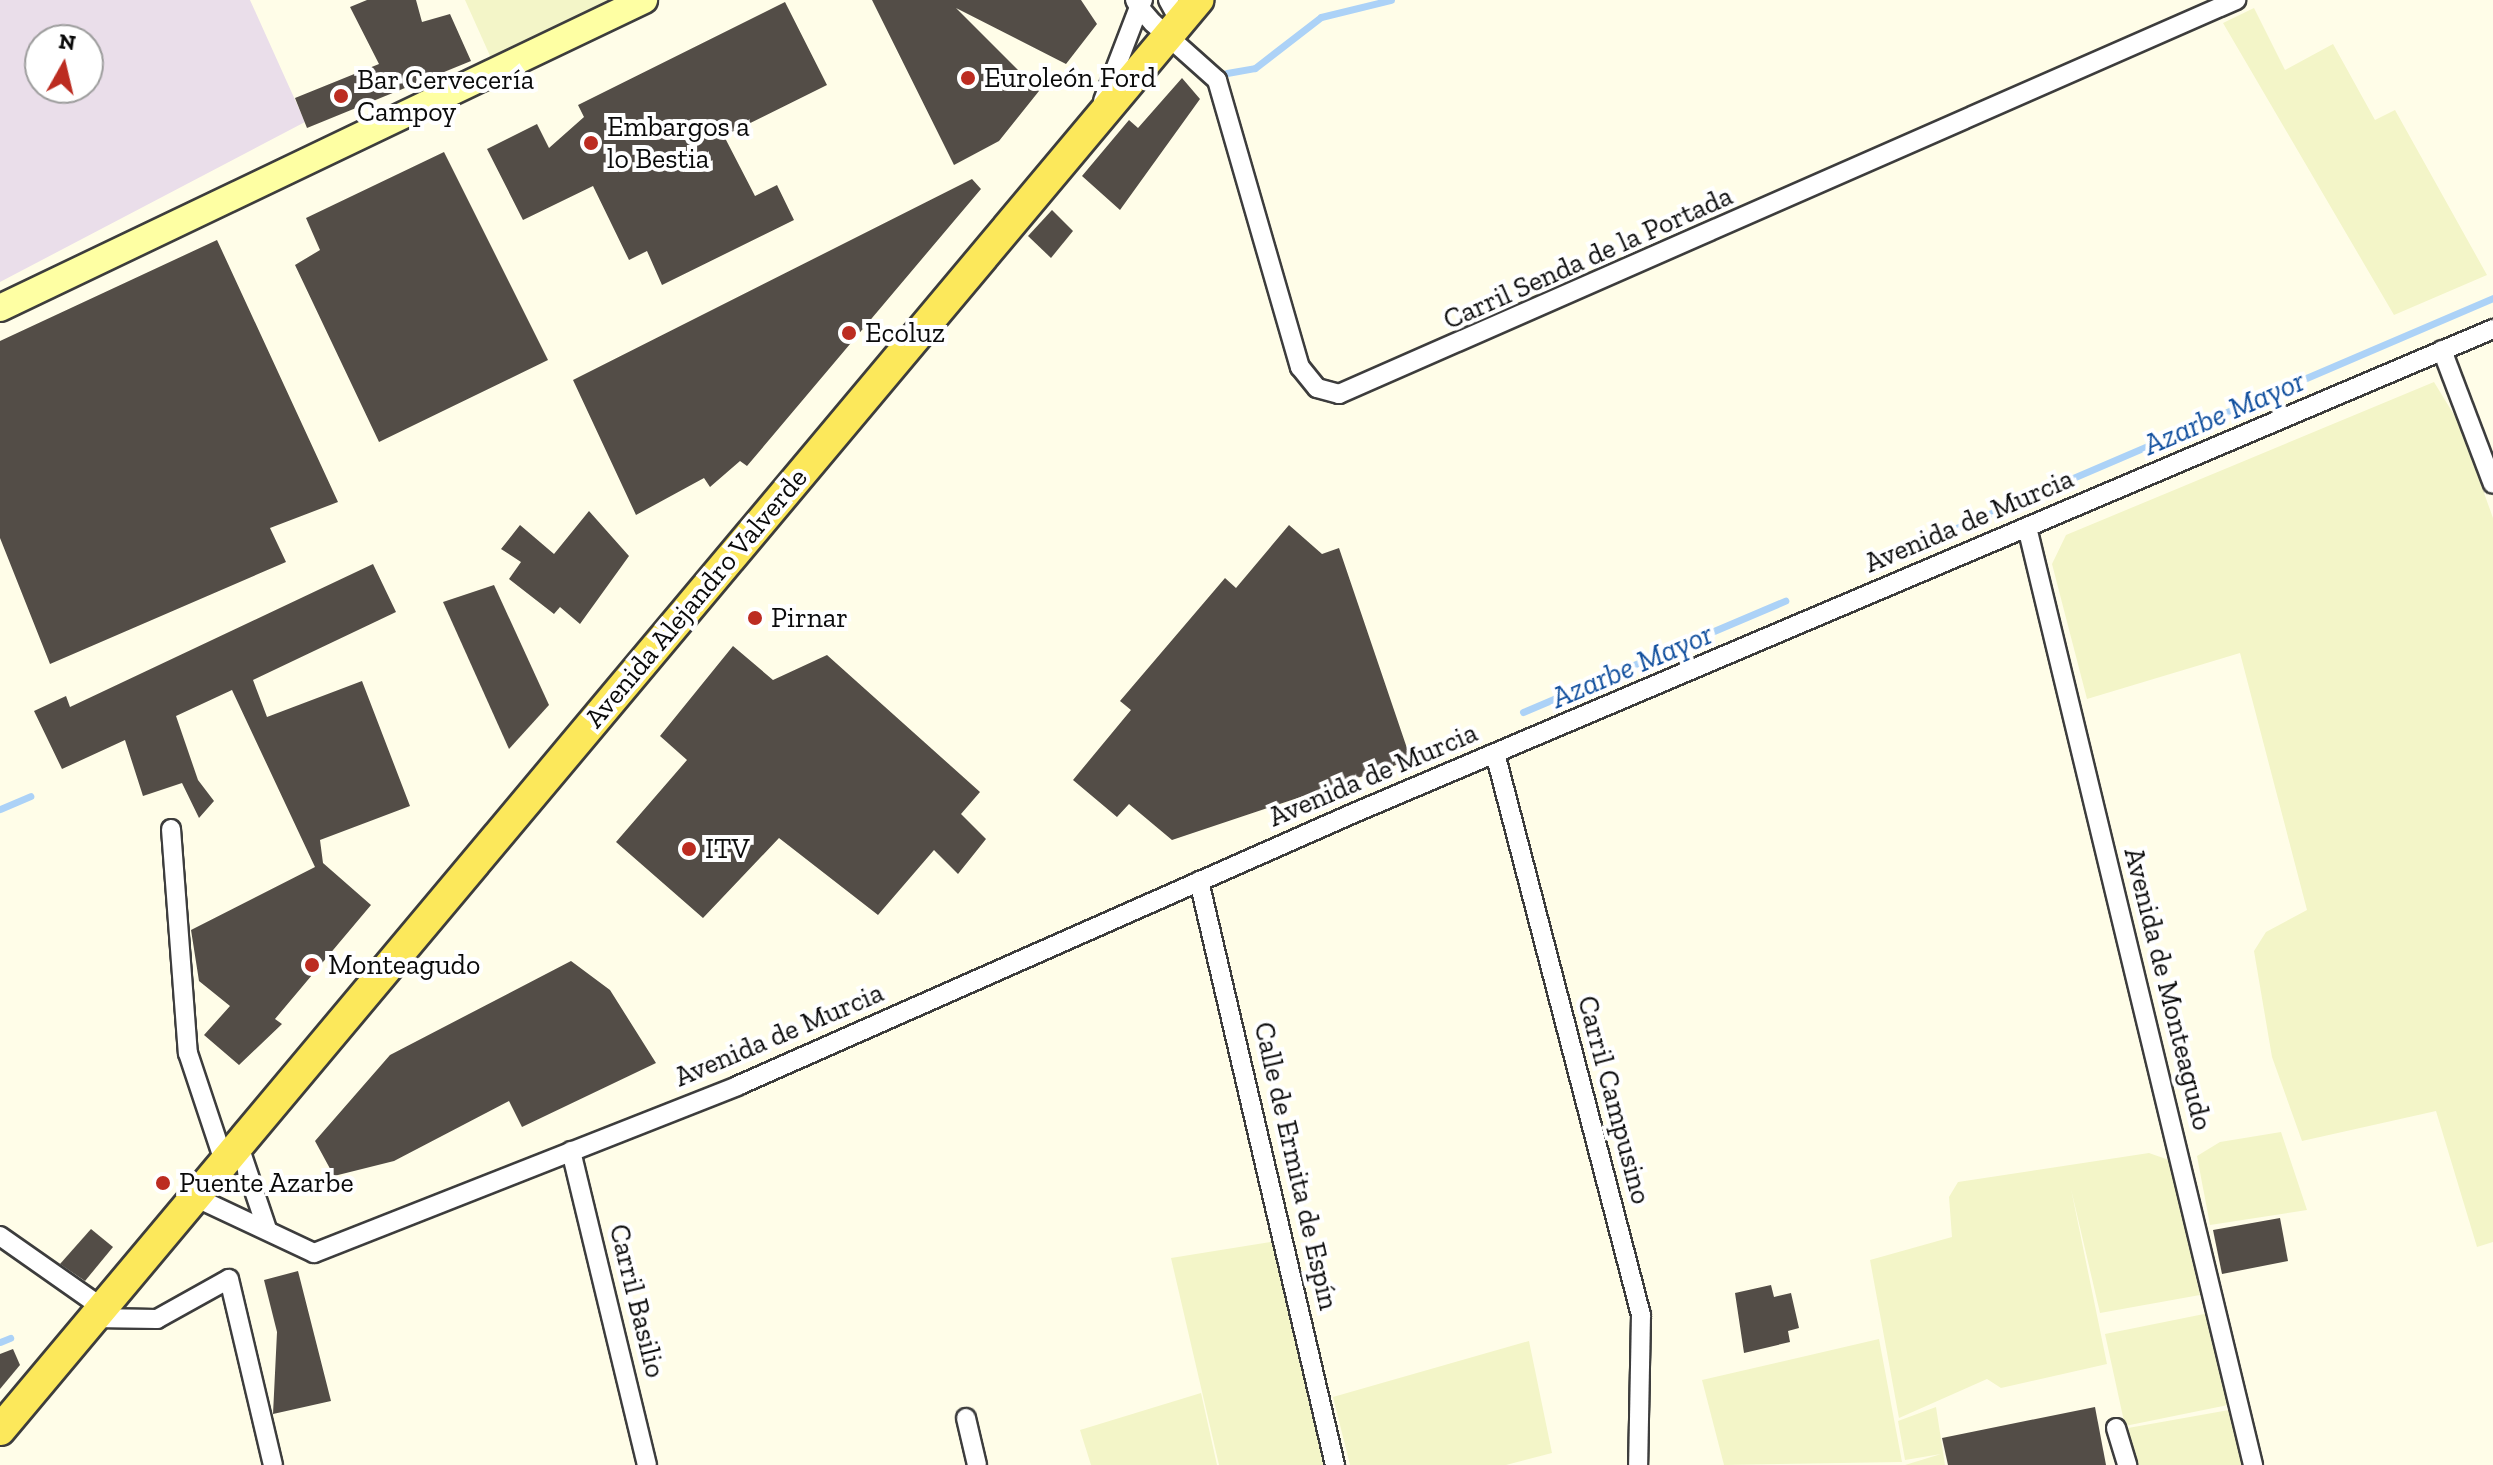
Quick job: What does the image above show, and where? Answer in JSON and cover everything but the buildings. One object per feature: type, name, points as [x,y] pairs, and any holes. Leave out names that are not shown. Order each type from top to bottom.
[{"type":"main road","name":"Avenida Alejandro Valverde","points":[[99,1313],[1097,117],[1178,15]]},
{"type":"main road","points":[[0,1430],[99,1313]]},
{"type":"street","points":[[0,308],[644,0]]},
{"type":"street","name":"Carril Senda de la Portada","points":[[1139,2],[1178,15],[1217,80],[1300,367],[1317,388],[1339,394],[2236,0]]},
{"type":"street","points":[[1097,117],[1139,2]]},
{"type":"street","name":"Avenida de Murcia","points":[[197,1198],[251,1220],[272,1238],[314,1253],[571,1151],[1495,753],[2493,329]]},
{"type":"street","points":[[2442,350],[2493,484]]},
{"type":"street","name":"Avenida de Monteagudo","points":[[2027,527],[2253,1465]]},
{"type":"street","name":"Carril Campusino","points":[[1495,753],[1641,1315],[1638,1465]]},
{"type":"street","points":[[171,829],[188,1053],[272,1238]]},
{"type":"street","name":"Calle de Ermita de Espín","points":[[1199,881],[1335,1465]]},
{"type":"street","name":"Carril Basilio","points":[[571,1151],[647,1465]]},
{"type":"street","points":[[0,1236],[99,1313],[157,1319],[229,1279],[273,1465]]},
{"type":"street","points":[[966,1418],[977,1465]]},
{"type":"street","points":[[2116,1428],[2127,1465]]},
{"type":"shaded area","points":[[0,0],[250,0],[305,122],[0,282]]},
{"type":"green space","points":[[465,0],[616,0],[491,58]]},
{"type":"green space","points":[[2254,8],[2285,70],[2333,44],[2375,120],[2395,110],[2487,275],[2394,315],[2223,23]]},
{"type":"green space","points":[[2434,382],[2459,423],[2493,518],[2493,1242],[2477,1247],[2436,1111],[2302,1141],[2272,1057],[2254,951],[2266,932],[2307,910],[2240,653],[2087,699],[2052,564],[2066,535]]},
{"type":"green space","points":[[2281,1132],[2307,1210],[2210,1225],[2197,1156],[2220,1142]]},
{"type":"green space","points":[[2149,1153],[2169,1160],[2200,1295],[2100,1313],[2071,1189],[2107,1364],[2001,1388],[1987,1379],[1899,1418],[1870,1260],[1952,1237],[1949,1197],[1958,1182]]},
{"type":"green space","points":[[1276,1241],[1326,1465],[1219,1465],[1171,1258]]},
{"type":"green space","points":[[2209,1313],[2228,1405],[2125,1426],[2105,1334]]},
{"type":"green space","points":[[1879,1339],[1902,1462],[1724,1465],[1702,1380]]},
{"type":"green space","points":[[1529,1341],[1552,1453],[1506,1465],[1350,1465],[1333,1397]]},
{"type":"green space","points":[[1201,1393],[1217,1465],[1091,1465],[1080,1430]]},
{"type":"green space","points":[[1936,1407],[1945,1465],[1905,1465],[1941,1454],[1905,1460],[1898,1421]]},
{"type":"green space","points":[[2229,1410],[2242,1465],[2137,1465],[2128,1428]]},
{"type":"waterway","points":[[1227,73],[1255,68],[1321,17],[1391,0]]},
{"type":"waterway","name":"Azarbe Mayor","points":[[1954,529],[2493,298]]},
{"type":"waterway","name":"Azarbe Mayor","points":[[1523,712],[1785,601]]},
{"type":"waterway","points":[[0,809],[30,796]]},
{"type":"waterway","name":"Azarbe Mayor","points":[[0,1342],[10,1338]]},
{"type":"place","name":"Euroleón Ford","points":[[968,78]]},
{"type":"place","name":"Bar Cervecería Campoy","points":[[341,96]]},
{"type":"place","name":"Embargos a lo Bestia","points":[[591,143]]},
{"type":"place","name":"Ecoluz","points":[[849,333]]},
{"type":"place","name":"Pirnar","points":[[755,618]]},
{"type":"place","name":"ITV","points":[[689,849]]},
{"type":"place","name":"Monteagudo","points":[[312,965]]},
{"type":"place","name":"Puente Azarbe","points":[[163,1183]]}]
